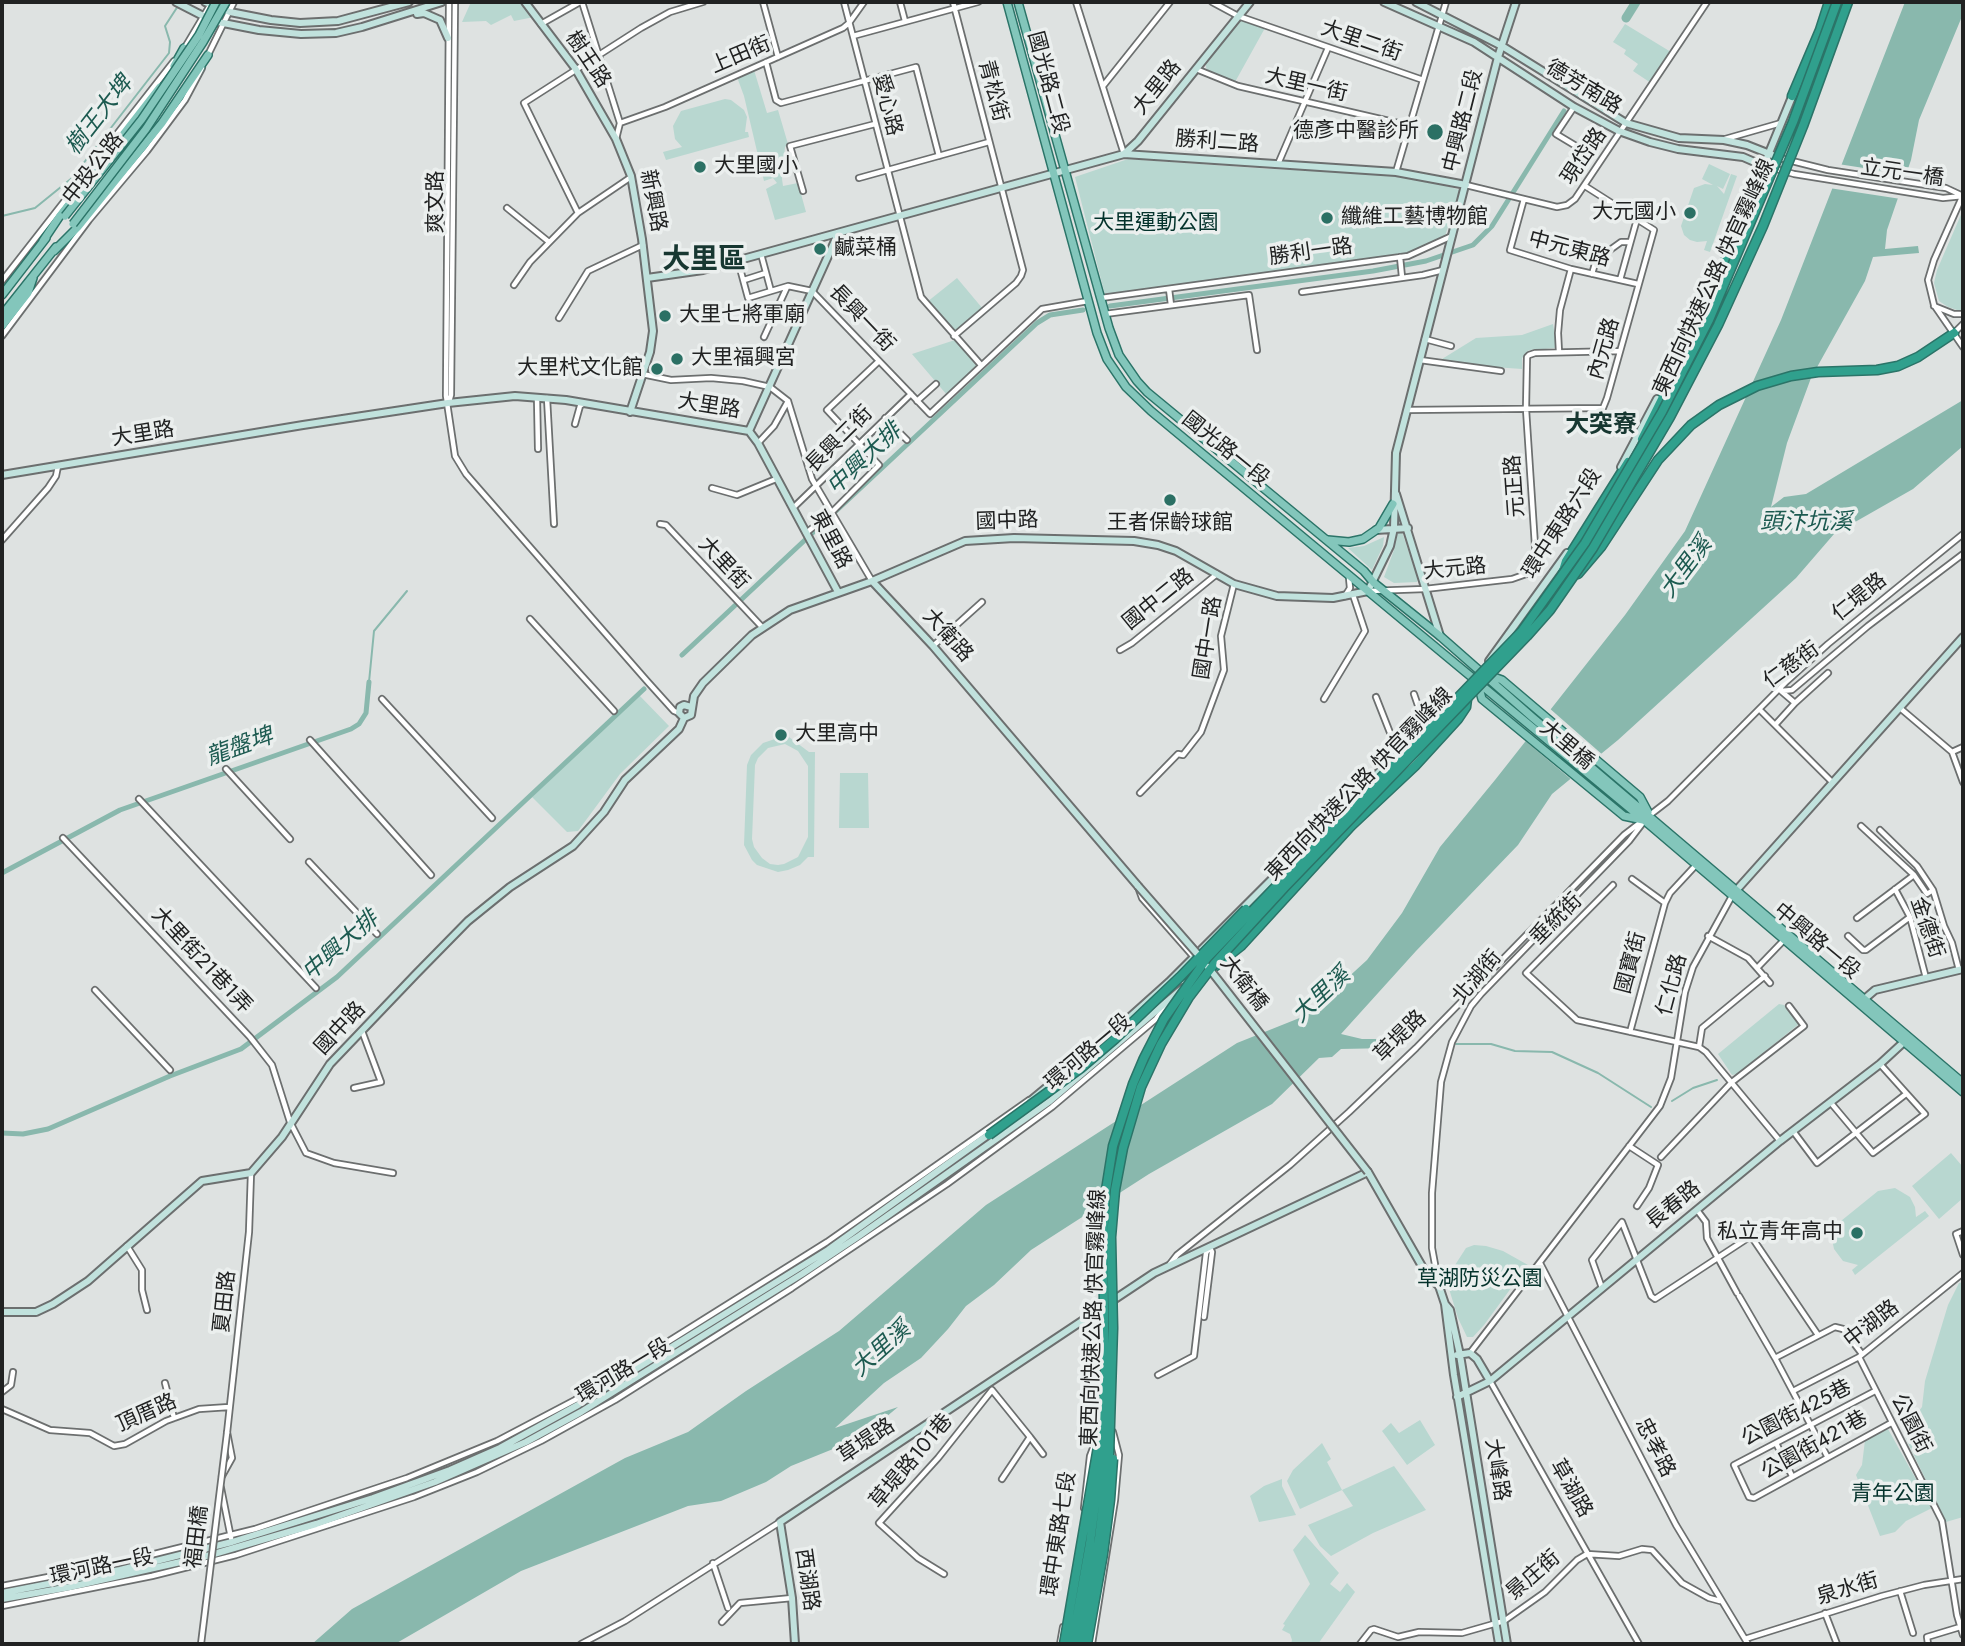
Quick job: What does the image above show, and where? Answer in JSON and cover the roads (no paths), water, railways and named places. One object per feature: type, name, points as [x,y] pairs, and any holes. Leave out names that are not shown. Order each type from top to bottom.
[{"type":"highway","points":[[1792,96],[1820,30],[1828,2]]},
{"type":"highway","name":"東西向快速公路 快官霧峰線","points":[[1081,1644],[1100,1527],[1113,1340],[1111,1237],[1115,1189],[1123,1148],[1141,1087],[1161,1044],[1189,998],[1215,963],[1527,636],[1562,585],[1662,412],[1709,320],[1793,122],[1840,2]]},
{"type":"highway","name":"東西向快速公路 快官霧峰線","points":[[1070,1644],[1098,1492],[1107,1421],[1103,1238],[1107,1189],[1113,1146],[1133,1084],[1164,1019],[1207,958],[1507,647],[1593,548],[1657,440],[1718,325],[1763,226],[1848,2]]},
{"type":"highway","points":[[1562,585],[1566,561],[1659,408],[1703,317],[1738,229]]},
{"type":"highway","points":[[1562,585],[1601,547],[1658,460],[1689,428],[1719,405],[1757,386],[1791,376],[1899,366],[1919,357],[1954,333]]},
{"type":"highway","points":[[1204,973],[1220,963],[1262,924],[1351,826],[1415,766],[1458,719],[1467,699]]},
{"type":"highway","points":[[989,1135],[1081,1068],[1115,1039],[1180,977],[1291,863],[1309,850]]},
{"type":"highway","points":[[1062,1644],[1094,1461],[1107,1421]]},
{"type":"highway","points":[[1089,1644],[1113,1469],[1107,1421]]},
{"type":"main road","name":"中投公路","points":[[2,293],[142,119],[199,35],[211,2]]},
{"type":"main road","name":"中投公路","points":[[2,315],[146,130],[226,2]]},
{"type":"main road","name":"國光路二段","points":[[1007,2],[1054,174]]},
{"type":"main road","name":"國光路二段","points":[[1018,2],[1064,172]]},
{"type":"main road","points":[[43,241],[170,74],[184,48]]},
{"type":"main road","points":[[54,251],[78,227],[162,123],[208,55]]},
{"type":"main road","name":"國光路一段","points":[[1064,172],[1113,340],[1124,363],[1147,392],[1493,679]]},
{"type":"main road","name":"國光路一段","points":[[1054,174],[1088,301],[1107,359],[1118,378],[1136,399],[1475,681],[1482,691]]},
{"type":"main road","points":[[2,326],[29,293],[34,274]]},
{"type":"main road","points":[[1325,539],[1357,541],[1376,530],[1393,504]]},
{"type":"main road","name":"大里橋","points":[[1493,679],[1640,812]]},
{"type":"main road","name":"大里橋","points":[[1482,691],[1640,812]]},
{"type":"main road","name":"中興路一段","points":[[1640,812],[1963,1083]]},
{"type":"main road","name":"中興路一段","points":[[1640,812],[1696,865],[1734,893],[1785,939],[1862,1000]]},
{"type":"main road","name":"中興路一段","points":[[1907,1038],[1963,1092]]},
{"type":"street","points":[[176,2],[204,17],[225,23],[280,33],[319,34],[362,27],[442,2]]},
{"type":"street","points":[[2,281],[184,48],[211,2],[230,12],[271,20],[320,23],[352,18],[409,2]]},
{"type":"street","points":[[2,336],[89,220],[147,151],[185,100],[198,80],[234,2]]},
{"type":"street","name":"爽文路","points":[[449,2],[446,396],[454,450],[461,467],[646,681],[681,716]]},
{"type":"street","name":"爽文路","points":[[448,403],[452,396],[455,2]]},
{"type":"street","name":"樹王路","points":[[525,2],[575,68],[616,139]]},
{"type":"street","points":[[541,24],[581,2],[620,123],[616,139]]},
{"type":"street","points":[[578,213],[524,103],[565,79],[575,68],[670,12],[703,2]]},
{"type":"street","points":[[764,2],[778,57]]},
{"type":"street","name":"愛心路","points":[[844,2],[921,297],[981,365]]},
{"type":"street","name":"上田街","points":[[620,123],[665,107],[849,23],[864,2]]},
{"type":"street","points":[[900,2],[905,21]]},
{"type":"street","points":[[853,36],[954,5],[978,2]]},
{"type":"street","points":[[647,278],[703,270],[738,261],[1124,155],[1076,2]]},
{"type":"street","points":[[1103,87],[1170,2]]},
{"type":"street","name":"大里二街","points":[[1212,2],[1238,16],[1423,80]]},
{"type":"street","name":"大里路","points":[[1124,155],[1250,2]]},
{"type":"street","name":"德芳南路","points":[[1384,2],[1439,25],[1499,57],[1574,107],[1621,132],[1678,149],[1743,157],[1776,169]]},
{"type":"street","name":"德芳南路","points":[[1416,2],[1502,46],[1626,123],[1679,138],[1724,140],[1747,145],[1780,158]]},
{"type":"street","points":[[1396,172],[1446,2]]},
{"type":"street","name":"中興路二段","points":[[1444,268],[1516,2]]},
{"type":"street","name":"現岱路","points":[[1465,185],[1561,206],[1575,199],[1707,2]]},
{"type":"street","name":"環中東路六段","points":[[1483,672],[1501,652],[1525,633],[1547,608],[1608,516],[1665,414],[1712,320],[1829,38],[1840,2]]},
{"type":"street","name":"青松街","points":[[954,5],[1023,270],[1021,276],[954,336]]},
{"type":"street","points":[[408,14],[424,13],[440,20],[448,38]]},
{"type":"street","points":[[1278,164],[1328,48]]},
{"type":"street","points":[[766,62],[776,100],[781,103],[916,67],[939,156]]},
{"type":"street","name":"大里一街","points":[[1196,69],[1238,86],[1410,127]]},
{"type":"street","name":"環中東路六段","points":[[1483,672],[1580,534],[1674,369],[1738,229],[1792,96]]},
{"type":"street","points":[[1574,107],[1556,134],[1576,146]]},
{"type":"street","points":[[1724,140],[1782,122]]},
{"type":"street","points":[[803,191],[790,146],[875,124]]},
{"type":"street","name":"新興路","points":[[616,139],[631,176],[643,245],[653,335],[629,412]]},
{"type":"street","points":[[859,178],[989,142]]},
{"type":"street","name":"勝利二路","points":[[1124,155],[1396,172],[1465,185]]},
{"type":"street","name":"立元一橋","points":[[1780,158],[1797,164],[1946,188],[1954,194]]},
{"type":"street","name":"立元一橋","points":[[1776,169],[1930,196],[1963,195]]},
{"type":"street","points":[[514,285],[530,262],[578,213],[631,176]]},
{"type":"street","points":[[1585,186],[1637,219]]},
{"type":"street","points":[[1963,195],[1930,270],[1928,286],[1934,305],[1963,347]]},
{"type":"street","name":"中元東路","points":[[1524,199],[1510,250],[1571,269],[1638,284]]},
{"type":"street","points":[[507,208],[549,242]]},
{"type":"street","name":"中元東路","points":[[1620,280],[1637,219]]},
{"type":"street","name":"內元路","points":[[1407,410],[1603,408],[1654,230],[1637,219]]},
{"type":"street","name":"大里路","points":[[2,475],[448,403],[515,396],[547,398],[749,431],[838,234]]},
{"type":"street","name":"勝利一路","points":[[1101,298],[1408,256],[1453,236]]},
{"type":"street","points":[[1592,274],[1596,260],[1621,242],[1630,242]]},
{"type":"street","points":[[559,318],[588,271],[643,245]]},
{"type":"street","points":[[761,254],[771,291]]},
{"type":"street","points":[[1400,257],[1402,277]]},
{"type":"street","points":[[738,261],[744,280],[766,273]]},
{"type":"street","points":[[1302,292],[1444,268],[1396,453],[1394,528],[1390,546],[1368,592]]},
{"type":"street","points":[[1571,269],[1560,310],[1559,352],[1620,351]]},
{"type":"street","name":"長興一街","points":[[744,280],[748,298],[788,286],[812,291],[930,414],[981,365]]},
{"type":"street","points":[[764,337],[788,286]]},
{"type":"street","points":[[1169,289],[1171,304]]},
{"type":"street","points":[[1105,314],[1249,295],[1258,350]]},
{"type":"street","points":[[981,365],[1042,309],[1088,301]]},
{"type":"street","points":[[1934,305],[1954,314],[1963,314]]},
{"type":"street","points":[[1954,333],[1963,324]]},
{"type":"street","points":[[1425,339],[1451,346]]},
{"type":"street","name":"元正路","points":[[1536,561],[1526,409],[1527,358],[1535,353],[1559,352]]},
{"type":"street","points":[[1420,360],[1501,371]]},
{"type":"street","points":[[807,535],[879,465],[827,413],[827,408],[879,361]]},
{"type":"street","points":[[642,374],[671,380],[724,379],[770,387],[788,401],[774,426],[758,443]]},
{"type":"street","points":[[917,401],[936,384]]},
{"type":"street","name":"長興二街","points":[[792,508],[911,394]]},
{"type":"street","points":[[537,397],[538,449]]},
{"type":"street","points":[[547,398],[554,524]]},
{"type":"street","name":"大衛路","points":[[788,401],[816,487],[872,581],[933,646],[1138,886]]},
{"type":"street","points":[[575,424],[583,404]]},
{"type":"street","points":[[885,418],[907,440]]},
{"type":"street","name":"東里路","points":[[749,431],[838,592]]},
{"type":"street","points":[[2,540],[48,488],[56,476],[58,466]]},
{"type":"street","points":[[712,488],[737,495],[776,479]]},
{"type":"street","points":[[1396,494],[1440,636]]},
{"type":"street","name":"大里街","points":[[660,524],[666,525],[762,627]]},
{"type":"street","points":[[1376,530],[1408,528]]},
{"type":"street","name":"仁堤路","points":[[1780,691],[1787,681],[1828,644],[1963,534]]},
{"type":"street","name":"國中路","points":[[251,1173],[282,1137],[330,1064],[468,921],[510,887],[573,846],[604,812],[625,780],[679,729],[681,716],[691,715],[694,696],[703,683],[762,627],[790,610],[872,581],[965,541],[1014,538],[1145,542],[1176,551],[1234,584],[1277,596],[1314,598],[1368,592]]},
{"type":"street","name":"仁慈街","points":[[1647,818],[1668,801],[1780,691],[1792,690],[1868,626],[1963,554]]},
{"type":"street","name":"大元路","points":[[1368,592],[1425,589],[1513,579],[1532,572],[1536,561]]},
{"type":"street","name":"國中二路","points":[[1120,650],[1218,574]]},
{"type":"street","points":[[1324,699],[1364,631],[1349,596],[1348,574]]},
{"type":"street","name":"國中一路","points":[[1140,793],[1178,754],[1183,755],[1201,733],[1224,670],[1221,636],[1234,584]]},
{"type":"street","points":[[933,646],[982,602]]},
{"type":"street","points":[[530,619],[614,711]]},
{"type":"street","name":"仁化路","points":[[1470,1353],[1655,1115],[1671,1078],[1685,992],[1693,967],[1734,893],[1963,637]]},
{"type":"street","points":[[1138,886],[1142,898],[1193,956],[1424,726],[1483,672]]},
{"type":"street","points":[[1775,725],[1828,673]]},
{"type":"street","points":[[1204,973],[1281,884],[1460,704],[1475,681]]},
{"type":"street","points":[[1780,691],[1795,703]]},
{"type":"street","points":[[1414,694],[1424,726]]},
{"type":"street","points":[[1376,697],[1398,753]]},
{"type":"street","points":[[382,699],[492,818]]},
{"type":"street","points":[[1900,708],[1952,752],[1963,782]]},
{"type":"street","points":[[1760,710],[1832,782]]},
{"type":"street","points":[[310,740],[432,874]]},
{"type":"street","points":[[1952,752],[1963,747]]},
{"type":"street","points":[[226,769],[290,839]]},
{"type":"street","points":[[139,799],[316,988]]},
{"type":"street","name":"草堤路","points":[[1169,1264],[1290,1165],[1349,1112],[1416,1048],[1625,835],[1647,818]]},
{"type":"street","name":"北湖街","points":[[1439,1286],[1433,1248],[1432,1193],[1441,1082],[1452,1042],[1471,1006],[1481,994],[1629,841],[1647,818]]},
{"type":"street","points":[[1861,826],[1914,875],[1927,894],[1933,890]]},
{"type":"street","points":[[1862,1000],[1875,990],[1961,970],[1933,890],[1917,866],[1880,830]]},
{"type":"street","name":"大里街21巷1弄","points":[[63,838],[250,1037],[272,1065],[290,1122],[306,1153],[334,1163],[393,1173]]},
{"type":"street","points":[[309,862],[377,934]]},
{"type":"street","name":"國寶街","points":[[1630,1032],[1665,903],[1670,893],[1696,865]]},
{"type":"street","points":[[1857,918],[1914,875]]},
{"type":"street","points":[[1632,879],[1665,903]]},
{"type":"street","name":"垂統街","points":[[1613,885],[1526,973],[1577,1020],[1699,1047]]},
{"type":"street","name":"大衛橋","points":[[1138,886],[1202,960],[1368,1172]]},
{"type":"street","name":"金德街","points":[[1895,889],[1910,917],[1926,978]]},
{"type":"street","points":[[1848,936],[1866,950],[1910,917]]},
{"type":"street","points":[[1708,936],[1748,958],[1770,983]]},
{"type":"street","points":[[1758,967],[1785,939]]},
{"type":"street","name":"環河路一段","points":[[2,1593],[233,1545],[426,1479],[535,1430],[828,1250],[989,1135],[1111,1034],[1193,956]]},
{"type":"street","name":"環河路一段","points":[[2,1599],[69,1587],[316,1524],[435,1482],[526,1442],[581,1412],[802,1274],[944,1177],[1050,1101],[1176,993],[1204,973]]},
{"type":"street","points":[[1765,976],[1702,1028],[1699,1047],[1713,1058],[1780,1141]]},
{"type":"street","points":[[94,990],[170,1070]]},
{"type":"street","points":[[1637,1206],[1649,1188],[1659,1161],[1732,1082],[1804,1026],[1789,1006]]},
{"type":"street","points":[[354,1088],[381,1082],[362,1031]]},
{"type":"street","name":"長春路","points":[[1457,1397],[1490,1381],[1780,1141],[1880,1064],[1907,1038]]},
{"type":"street","points":[[1831,1102],[1874,1153],[1924,1114],[1880,1064]]},
{"type":"street","points":[[1793,1131],[1816,1163],[1906,1094]]},
{"type":"street","name":"環河路一段","points":[[2,1606],[152,1576],[497,1441],[575,1401],[827,1242],[1036,1096]]},
{"type":"street","points":[[1629,1146],[1659,1161]]},
{"type":"street","name":"草堤路","points":[[582,1644],[625,1620],[989,1387],[1169,1264],[1368,1172]]},
{"type":"street","name":"大峰路","points":[[1368,1172],[1427,1275],[1439,1286],[1445,1304],[1457,1397],[1499,1644]]},
{"type":"street","points":[[2,1311],[36,1312],[53,1304],[88,1280],[202,1181],[251,1173]]},
{"type":"street","name":"夏田路","points":[[227,1432],[249,1232],[251,1173]]},
{"type":"street","points":[[1697,1210],[1706,1222],[1707,1238],[1827,1456]]},
{"type":"street","points":[[1603,1289],[1592,1266],[1594,1255],[1622,1222],[1651,1296],[1655,1299],[1751,1236],[1818,1335],[1775,1358]]},
{"type":"street","points":[[1963,1231],[1956,1234],[1963,1255]]},
{"type":"street","points":[[127,1246],[142,1270],[142,1290],[147,1310]]},
{"type":"street","points":[[1204,1317],[1212,1252],[1209,1247]]},
{"type":"street","points":[[1158,1375],[1194,1356],[1206,1253],[1209,1247]]},
{"type":"street","name":"忠孝路","points":[[1540,1262],[1676,1525],[1746,1642]]},
{"type":"street","name":"中湖路","points":[[1793,1391],[1861,1355],[1963,1273]]},
{"type":"street","name":"環中東路七段","points":[[1081,1644],[1101,1539],[1113,1432],[1114,1300]]},
{"type":"street","name":"大峰路","points":[[1445,1304],[1450,1310],[1460,1355],[1507,1644]]},
{"type":"street","name":"環中東路七段","points":[[1070,1644],[1088,1535],[1100,1430],[1103,1307]]},
{"type":"street","name":"公園街","points":[[1818,1335],[1831,1327],[1840,1328],[1861,1355],[1875,1391],[1942,1521],[1963,1634]]},
{"type":"street","points":[[1451,1356],[1470,1353]]},
{"type":"street","name":"草湖路","points":[[1470,1353],[1477,1359],[1490,1381],[1639,1644]]},
{"type":"street","points":[[2,1392],[11,1385],[13,1372]]},
{"type":"street","points":[[165,1383],[174,1418]]},
{"type":"street","points":[[989,1387],[1043,1454]]},
{"type":"street","name":"草堤路101巷","points":[[944,1574],[918,1558],[879,1523],[938,1458],[989,1387]]},
{"type":"street","name":"公園街425巷","points":[[1734,1465],[1875,1391]]},
{"type":"street","name":"頂厝路","points":[[3,1411],[50,1430],[90,1433],[114,1446],[125,1444],[174,1418],[199,1409],[229,1407]]},
{"type":"street","name":"公園街421巷","points":[[1734,1465],[1749,1497],[1754,1498],[1891,1423]]},
{"type":"street","name":"環中東路七段","points":[[1062,1644],[1090,1456],[1100,1430]]},
{"type":"street","points":[[227,1432],[232,1458],[222,1476],[221,1490],[233,1545]]},
{"type":"street","name":"福田橋","points":[[201,1644],[227,1432]]},
{"type":"street","name":"環中東路七段","points":[[1089,1644],[1110,1542],[1119,1455],[1113,1432]]},
{"type":"street","points":[[1002,1479],[1030,1437]]},
{"type":"street","points":[[1776,1443],[1792,1476]]},
{"type":"street","name":"西湖路","points":[[780,1522],[792,1598],[795,1644]]},
{"type":"street","points":[[1080,1533],[1110,1542]]},
{"type":"street","name":"環河路一段","points":[[2,1586],[233,1545]]},
{"type":"street","name":"景庄街","points":[[1360,1644],[1374,1629],[1398,1637],[1419,1632],[1462,1633],[1504,1621],[1545,1592],[1577,1560],[1587,1554],[1619,1556],[1642,1549],[1652,1550],[1682,1583],[1720,1601]]},
{"type":"street","points":[[713,1563],[728,1608]]},
{"type":"street","name":"泉水街","points":[[1746,1642],[1825,1613],[1900,1591],[1963,1579]]},
{"type":"street","points":[[1900,1591],[1913,1633]]},
{"type":"street","points":[[722,1622],[740,1603],[792,1598]]},
{"type":"street","points":[[1825,1613],[1837,1644]]},
{"type":"street","points":[[1928,1644],[1927,1637],[1960,1627]]},
{"type":"water","points":[[1905,2],[1963,2],[1963,14],[1919,120],[1911,160],[1887,230],[1885,249],[1918,246],[1919,253],[1873,257],[1865,281],[1811,378],[1787,443],[1771,507],[1784,497],[1806,494],[1963,400],[1963,446],[1913,489],[1834,534],[1796,578],[1618,740],[1552,794],[1518,845],[1341,1034],[1362,1039],[1399,1039],[1390,1048],[1341,1049],[1332,1057],[1319,1058],[1272,1104],[1149,1174],[1031,1250],[994,1285],[966,1306],[921,1358],[884,1383],[835,1428],[898,1407],[874,1427],[838,1447],[791,1466],[766,1482],[721,1501],[688,1506],[521,1571],[395,1644],[312,1644],[352,1609],[625,1458],[688,1432],[839,1331],[986,1205],[1237,1043],[1307,1015],[1367,960],[1402,913],[1440,847],[1625,615],[1685,531],[1781,320]]},
{"type":"waterway","points":[[1626,18],[1636,2]]},
{"type":"waterway","name":"樹王大埤","points":[[2,216],[35,208],[72,178],[169,53],[170,42],[165,26],[178,6]]},
{"type":"waterway","name":"中興大排","points":[[1110,306],[1373,271],[1426,261],[1473,245],[1492,226],[1564,111]]},
{"type":"waterway","name":"中興大排","points":[[682,655],[1037,323],[1050,315],[1083,310]]},
{"type":"waterway","name":"龍盤埤","points":[[369,682],[374,631],[407,591]]},
{"type":"waterway","name":"龍盤埤","points":[[2,873],[120,810],[351,729],[359,724],[366,713],[369,682]]},
{"type":"waterway","name":"中興大排","points":[[2,1133],[23,1134],[48,1129],[170,1076],[241,1049],[337,977],[644,689]]},
{"type":"waterway","points":[[1395,1043],[1404,1044]]},
{"type":"waterway","points":[[1456,1044],[1491,1044],[1515,1051],[1552,1052],[1598,1073],[1651,1107]]},
{"type":"waterway","points":[[1672,1101],[1693,1088],[1717,1080]]},
{"type":"place","name":"德彥中醫診所","points":[[1435,132]]},
{"type":"place","name":"大里國小","points":[[700,167]]},
{"type":"place","name":"大元國小","points":[[1690,213]]},
{"type":"place","name":"纖維工藝博物館","points":[[1327,218]]},
{"type":"place","name":"鹹菜桶","points":[[820,249]]},
{"type":"place","name":"大里七將軍廟","points":[[665,316]]},
{"type":"place","name":"大里福興宮","points":[[677,359]]},
{"type":"place","name":"大里杙文化館","points":[[657,369]]},
{"type":"place","name":"王者保齡球館","points":[[1170,500]]},
{"type":"place","name":"大里高中","points":[[781,735]]},
{"type":"place","name":"私立青年高中","points":[[1857,1233]]},
{"type":"district","name":"大里區","points":[[704,261]]},
{"type":"district","name":"大突寮","points":[[1601,426]]},
{"type":"park label","name":"大里運動公園","points":[[1156,224]]},
{"type":"park label","name":"草湖防災公園","points":[[1480,1280]]},
{"type":"park label","name":"青年公園","points":[[1893,1495]]},
{"type":"water label","name":"頭汴坑溪","points":[[1806,523]]},
{"type":"water label","name":"大里溪","points":[[1687,568]]},
{"type":"water label","name":"大里溪","points":[[1322,996]]},
{"type":"water label","name":"大里溪","points":[[882,1350]]}]
